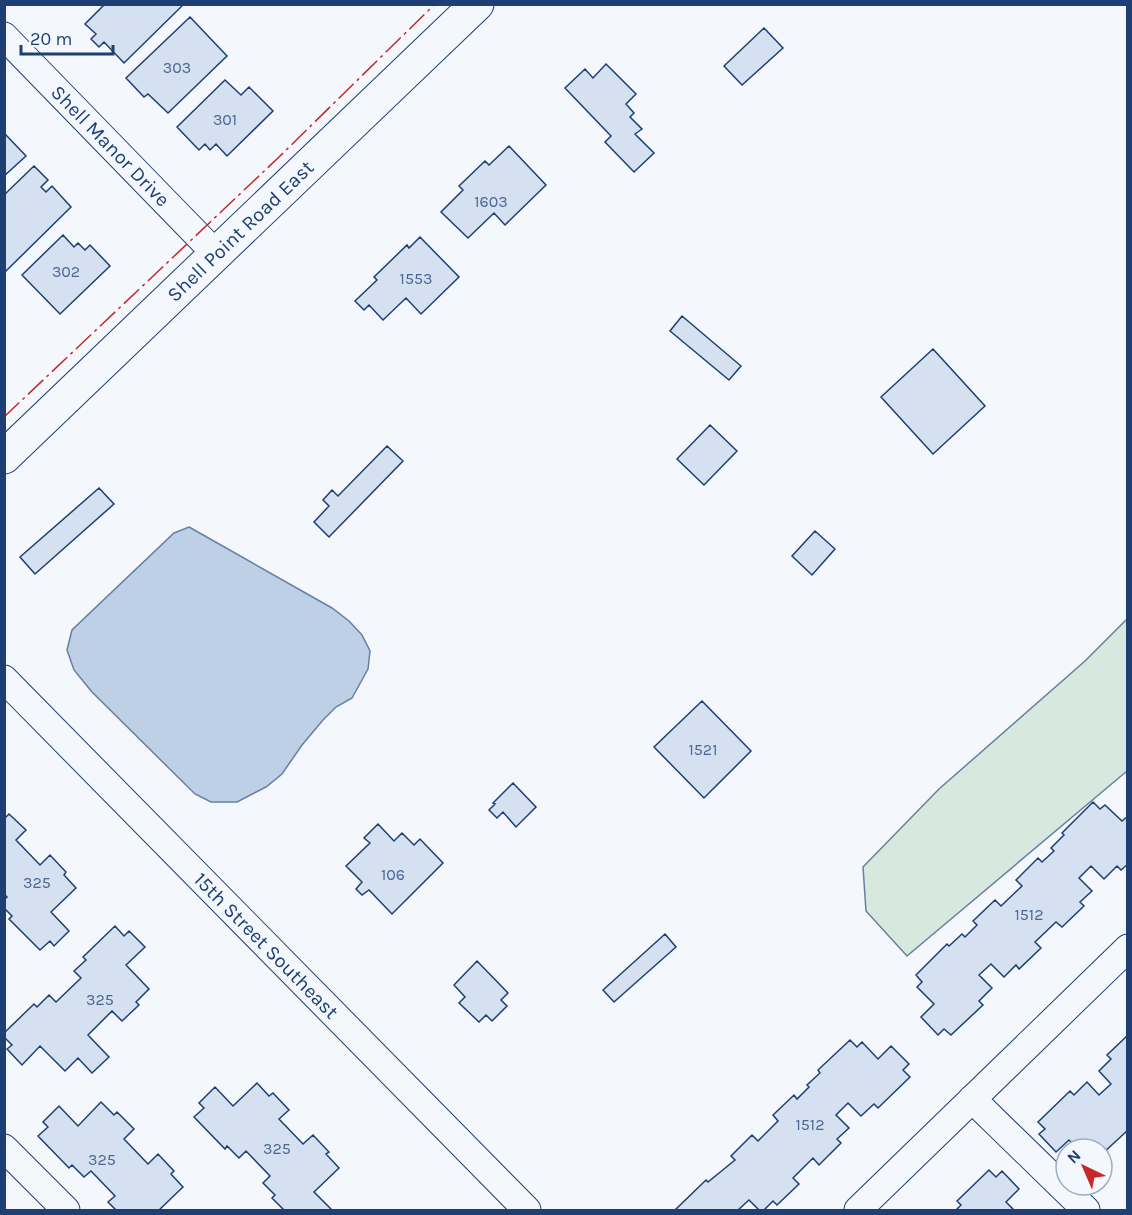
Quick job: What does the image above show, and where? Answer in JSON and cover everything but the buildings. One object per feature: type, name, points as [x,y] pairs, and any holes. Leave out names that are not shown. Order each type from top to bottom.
[{"type":"street","name":"Shell Point Road East","points":[[4,457],[477,4]]},
{"type":"street","name":"Shell Manor Drive","points":[[4,36],[217,255]]},
{"type":"street","name":"15th Street Southeast","points":[[4,679],[527,1210]]},
{"type":"street","points":[[858,1210],[1128,948]]},
{"type":"street","points":[[972,1099],[1086,1210]]},
{"type":"street","points":[[4,1148],[66,1210]]},
{"type":"shaded area","points":[[1127,619],[1127,771],[907,956],[866,911],[863,867],[939,789],[1085,661]]},
{"type":"water","points":[[189,527],[332,608],[362,635],[370,651],[368,669],[352,698],[336,707],[323,720],[282,774],[266,787],[237,802],[211,802],[195,794],[92,692],[74,670],[67,650],[72,630],[174,533]]},
{"type":"power","points":[[4,417],[278,158],[435,4]]}]
